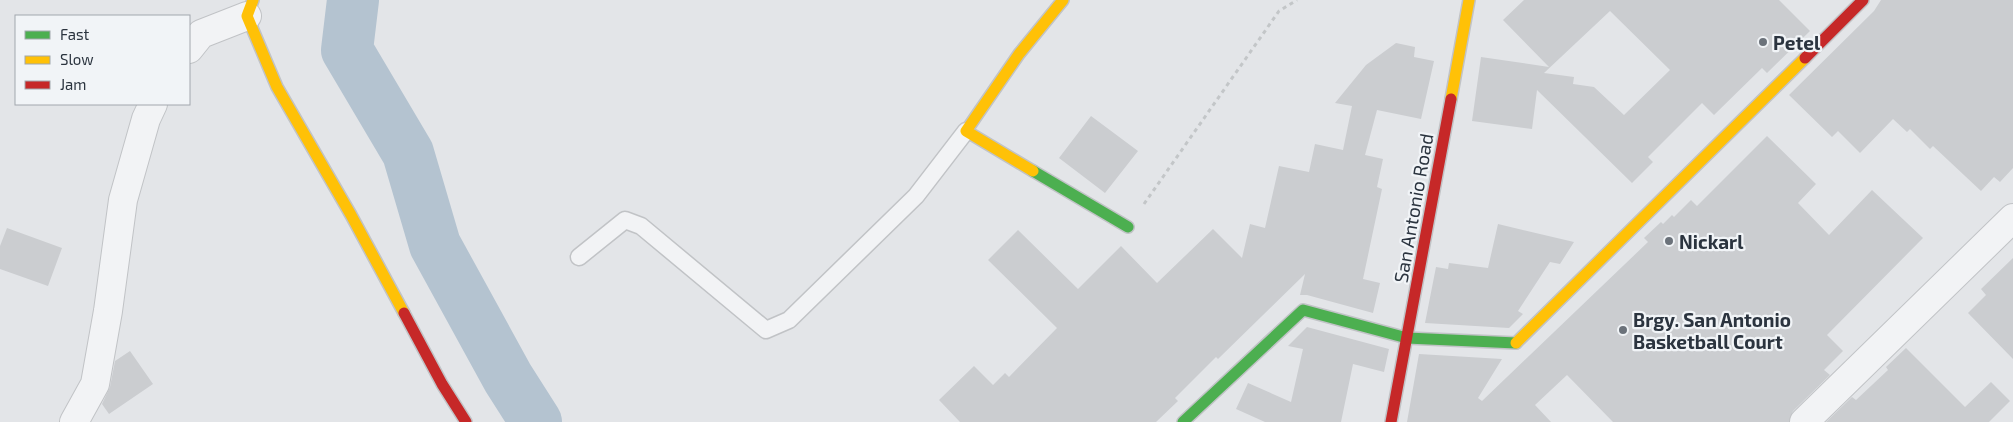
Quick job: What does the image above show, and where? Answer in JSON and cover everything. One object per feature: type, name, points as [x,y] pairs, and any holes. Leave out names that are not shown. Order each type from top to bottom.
[{"type":"street","points":[[1063,0],[1019,54],[966,131],[1128,226]]},
{"type":"street","name":"San Antonio Road","points":[[1391,422],[1469,0]]},
{"type":"street","points":[[1183,422],[1303,310],[1407,338],[1515,344],[1863,0]]},
{"type":"street","points":[[190,48],[201,34],[250,8],[277,87],[351,215],[442,384],[466,422]]},
{"type":"street","points":[[74,422],[95,384],[108,311],[123,200],[146,119],[153,105]]},
{"type":"street","points":[[1804,422],[2013,218]]},
{"type":"lane","points":[[579,257],[626,220],[641,226],[766,330],[789,320],[908,203],[966,131]]},
{"type":"path","points":[[1128,226],[1279,11],[1297,0]]},
{"type":"building","points":[[1524,0],[1779,0],[1810,31],[1767,73],[1762,68],[1714,115],[1702,103],[1648,157],[1653,162],[1632,183],[1537,90],[1532,129],[1472,121],[1481,57],[1549,67],[1503,20]],"holes":[[[1610,11],[1670,70],[1624,115],[1594,87],[1573,84],[1574,77],[1544,73]]]},
{"type":"building","points":[[1881,0],[2013,0],[2013,168],[2000,182],[1994,177],[1981,191],[1933,146],[1930,149],[1910,129],[1907,132],[1893,119],[1860,153],[1838,131],[1832,137],[1789,95],[1874,11]]},
{"type":"building","points":[[1396,43],[1415,47],[1414,57],[1434,61],[1421,119],[1377,110],[1365,155],[1383,159],[1377,187],[1382,189],[1363,279],[1380,283],[1373,313],[1307,295],[1300,295],[1305,274],[1218,359],[1216,357],[1175,398],[1178,401],[1156,422],[960,422],[939,400],[974,366],[993,385],[1005,373],[1009,377],[1057,328],[988,260],[1018,230],[1078,289],[1121,246],[1157,283],[1213,229],[1242,258],[1250,224],[1265,228],[1279,166],[1309,172],[1315,144],[1343,150],[1352,106],[1335,103],[1366,65]]},
{"type":"building","points":[[1091,116],[1138,151],[1105,193],[1059,158]]},
{"type":"building","points":[[1767,136],[1816,184],[1798,203],[1829,235],[1872,190],[1923,238],[1827,335],[1843,351],[1824,370],[1830,375],[1793,411],[1789,422],[1613,422],[1567,375],[1535,405],[1551,422],[1407,422],[1419,354],[1502,359],[1478,398],[1482,401],[1648,242],[1644,238],[1661,222],[1663,224],[1672,215],[1674,217],[1691,200],[1697,206]]},
{"type":"building","points":[[1498,224],[1574,242],[1560,264],[1550,262],[1518,311],[1523,314],[1509,328],[1425,323],[1436,267],[1448,269],[1449,263],[1488,268]]},
{"type":"building","points":[[7,228],[62,248],[48,286],[0,269],[0,246]]},
{"type":"building","points":[[2013,258],[2013,359],[1968,313],[1986,295],[1981,289]]},
{"type":"building","points":[[1307,327],[1389,349],[1384,372],[1353,364],[1341,422],[1265,422],[1236,409],[1248,383],[1291,402],[1303,349],[1288,346]]},
{"type":"building","points":[[1906,348],[1965,407],[1991,382],[2010,401],[1989,422],[1826,422],[1852,397],[1856,400],[1888,370],[1886,367]]},
{"type":"building","points":[[130,351],[153,384],[109,414],[102,404],[110,387],[115,361]]},
{"type":"waterway","points":[[353,0],[347,50],[408,153],[435,245],[508,378],[536,422]]},
{"type":"traffic: fast","points":[[1033,171],[1128,227]]},
{"type":"traffic: fast","points":[[1183,422],[1303,310],[1407,338],[1516,343]]},
{"type":"traffic: slow","points":[[253,0],[247,16],[277,87],[351,215],[404,313]]},
{"type":"traffic: slow","points":[[1033,171],[966,131],[1019,54],[1063,0]]},
{"type":"traffic: slow","points":[[1451,99],[1469,0]]},
{"type":"traffic: slow","points":[[1516,343],[1805,58]]},
{"type":"traffic: jam","points":[[1805,58],[1863,0]]},
{"type":"traffic: jam","points":[[1391,422],[1451,99]]},
{"type":"traffic: jam","points":[[404,313],[442,384],[466,422]]},
{"type":"place","name":"Petel","points":[[1763,42]]},
{"type":"place","name":"Nickarl","points":[[1669,241]]},
{"type":"place","name":"Brgy. San Antonio Basketball Court","points":[[1623,330]]}]
